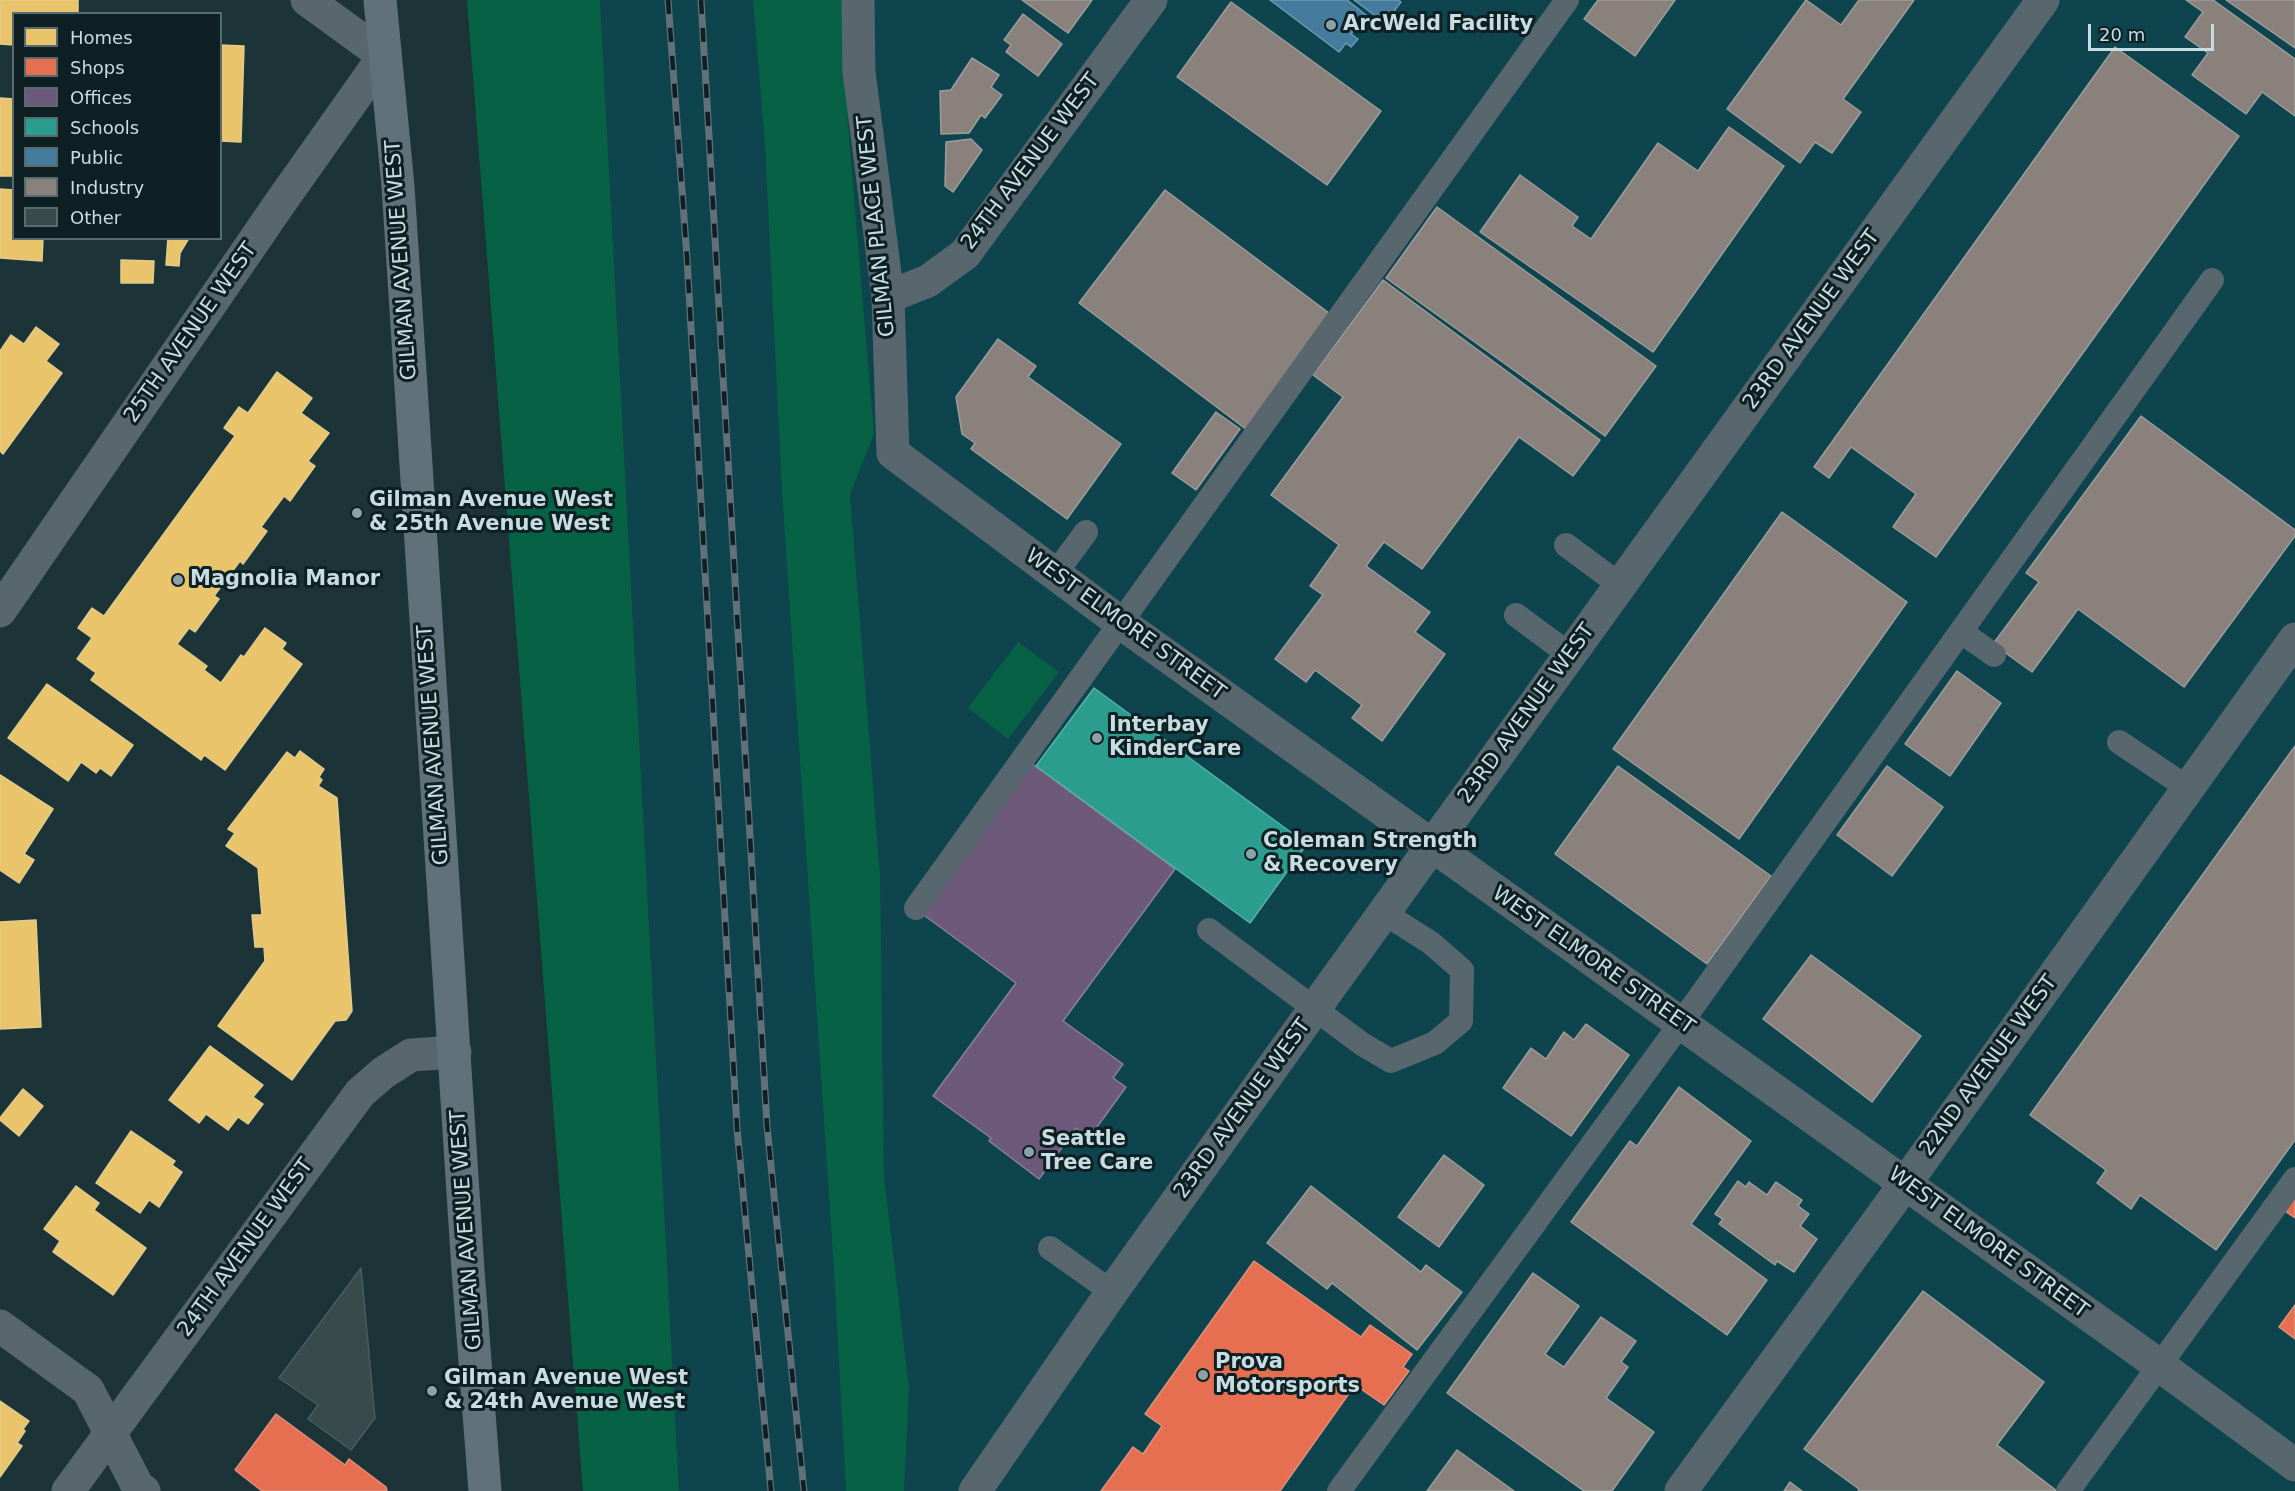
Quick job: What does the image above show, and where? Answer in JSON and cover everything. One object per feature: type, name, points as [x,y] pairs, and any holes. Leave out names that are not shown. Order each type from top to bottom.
[{"type":"main road","name":"GILMAN AVENUE WEST","points":[[380,0],[398,186],[468,1270],[485,1491]]},
{"type":"street","points":[[307,0],[384,56]]},
{"type":"street","name":"GILMAN PLACE WEST","points":[[858,0],[859,72],[888,297],[893,453]]},
{"type":"street","name":"24TH AVENUE WEST","points":[[888,297],[928,281],[965,254],[1151,0]]},
{"type":"street","name":"23RD AVENUE WEST","points":[[975,1491],[1112,1292],[1315,1008],[2043,0]]},
{"type":"street","name":"25TH AVENUE WEST","points":[[0,611],[280,203],[384,56]]},
{"type":"street","name":"WEST ELMORE STREET","points":[[893,453],[1121,623],[2159,1365],[2295,1465]]},
{"type":"street","name":"22ND AVENUE WEST","points":[[1681,1491],[1905,1184],[2295,639]]},
{"type":"street","name":"24TH AVENUE WEST","points":[[68,1491],[360,1093],[383,1073],[411,1054],[455,1052]]},
{"type":"street","points":[[0,1326],[87,1390],[138,1487],[144,1491]]},
{"type":"lane","points":[[916,909],[1567,0]]},
{"type":"lane","points":[[1339,1491],[1681,1023],[2212,280]]},
{"type":"lane","points":[[1055,574],[1086,532]]},
{"type":"lane","points":[[1566,545],[1620,585]]},
{"type":"lane","points":[[1516,615],[1570,655]]},
{"type":"lane","points":[[1961,632],[1994,655]]},
{"type":"lane","points":[[2119,742],[2188,788]]},
{"type":"lane","points":[[1209,930],[1362,1044],[1391,1061],[1435,1043],[1461,1021],[1462,970],[1431,943],[1384,912]]},
{"type":"lane","points":[[2068,1491],[2295,1179]]},
{"type":"lane","points":[[1050,1248],[1112,1292]]},
{"type":"shaded area","points":[[600,0],[2295,0],[2295,1179],[2068,1491],[679,1491]]},
{"type":"shaded area","points":[[2295,1181],[2295,1491],[2069,1491]]},
{"type":"green space","points":[[467,0],[600,0],[679,1491],[583,1491]]},
{"type":"green space","points":[[753,0],[842,0],[848,125],[874,434],[850,494],[880,875],[884,1176],[909,1387],[904,1491],[846,1491],[835,1287],[782,492],[765,145]]},
{"type":"green space","points":[[1018,642],[1059,672],[1008,739],[968,708]]},
{"type":"building: Homes","points":[[0,0],[78,0],[78,12],[12,12],[12,45],[0,44]]},
{"type":"building: Homes","points":[[222,45],[244,46],[241,142],[222,141]]},
{"type":"building: Homes","points":[[0,98],[12,99],[12,176],[0,176]]},
{"type":"building: Homes","points":[[0,189],[12,190],[12,240],[43,240],[42,261],[0,258]]},
{"type":"building: Homes","points":[[168,240],[188,240],[180,253],[179,266],[166,265]]},
{"type":"building: Homes","points":[[121,260],[154,261],[153,283],[121,283]]},
{"type":"building: Homes","points":[[36,327],[59,344],[46,361],[62,373],[3,454],[0,451],[0,351],[11,335],[24,344]]},
{"type":"building: Homes","name":"Magnolia Manor","points":[[277,372],[312,398],[301,413],[329,433],[308,461],[315,466],[290,501],[284,496],[261,527],[267,531],[243,564],[240,561],[214,596],[219,599],[195,632],[189,628],[177,644],[207,666],[204,670],[221,683],[241,655],[244,657],[265,628],[286,643],[282,649],[302,664],[225,770],[204,755],[201,760],[91,680],[96,673],[77,659],[92,638],[78,628],[92,608],[104,616],[235,436],[224,428],[239,407],[248,413]]},
{"type":"building: Homes","points":[[47,684],[133,745],[111,776],[100,768],[96,773],[81,762],[68,781],[8,738]]},
{"type":"building: Homes","points":[[300,751],[324,769],[319,777],[322,780],[318,786],[337,798],[352,1011],[346,1020],[335,1021],[292,1080],[218,1026],[265,961],[264,947],[255,947],[252,915],[262,915],[258,868],[226,846],[235,833],[228,829],[287,752],[295,758]]},
{"type":"building: Homes","points":[[0,775],[53,809],[24,854],[34,860],[19,883],[0,870]]},
{"type":"building: Homes","points":[[36,920],[41,1027],[0,1029],[0,922]]},
{"type":"building: Homes","points":[[210,1046],[263,1085],[253,1097],[263,1104],[248,1124],[238,1117],[228,1130],[206,1114],[199,1123],[169,1100]]},
{"type":"building: Homes","points":[[23,1089],[43,1106],[19,1136],[0,1118]]},
{"type":"building: Homes","points":[[131,1131],[175,1161],[172,1165],[182,1172],[159,1207],[149,1200],[140,1213],[96,1183]]},
{"type":"building: Homes","points":[[76,1186],[99,1203],[94,1210],[146,1248],[113,1295],[53,1252],[60,1241],[44,1229]]},
{"type":"building: Homes","points":[[0,1401],[29,1421],[17,1443],[22,1446],[0,1477]]},
{"type":"building: Shops","points":[[2295,1190],[2295,1218],[2282,1209]]},
{"type":"building: Shops","points":[[1254,1261],[1361,1337],[1370,1325],[1412,1354],[1403,1367],[1409,1371],[1384,1405],[1355,1385],[1280,1491],[1101,1491],[1133,1447],[1143,1454],[1162,1426],[1145,1414]]},
{"type":"building: Shops","points":[[2295,1305],[2295,1339],[2279,1327]]},
{"type":"building: Shops","points":[[276,1414],[345,1465],[349,1459],[386,1487],[387,1491],[262,1491],[235,1470]]},
{"type":"building: Offices","points":[[1031,763],[1175,869],[1063,1021],[1123,1064],[1113,1078],[1126,1087],[1089,1138],[1076,1128],[1039,1179],[989,1141],[991,1138],[933,1096],[1016,983],[921,913]]},
{"type":"building: Schools","points":[[1094,688],[1307,844],[1250,923],[1036,766]]},
{"type":"building: Public","name":"ArcWeld Facility","points":[[1270,0],[1347,0],[1366,15],[1351,34],[1358,39],[1351,47],[1346,43],[1339,52]]},
{"type":"building: Public","name":"ArcWeld Facility","points":[[1354,0],[1398,0],[1401,2],[1385,23]]},
{"type":"building: Industry","points":[[1022,0],[1092,0],[1068,33]]},
{"type":"building: Industry","points":[[1598,0],[1675,0],[1635,56],[1584,19]]},
{"type":"building: Industry","points":[[1806,0],[1841,25],[1859,0],[1914,0],[1843,99],[1861,112],[1832,153],[1815,142],[1800,163],[1727,109]]},
{"type":"building: Industry","points":[[2186,0],[2213,0],[2295,59],[2295,116],[2262,92],[2246,114],[2192,75],[2208,53],[2185,37],[2203,12]]},
{"type":"building: Industry","points":[[2226,0],[2295,0],[2295,48]]},
{"type":"building: Industry","points":[[1231,2],[1381,111],[1327,185],[1177,77]]},
{"type":"building: Industry","points":[[1023,14],[1062,44],[1038,76],[1006,52],[1011,45],[1004,40]]},
{"type":"building: Industry","points":[[2115,47],[2239,136],[1936,557],[1893,527],[1916,494],[1851,447],[1829,478],[1814,467]]},
{"type":"building: Industry","points":[[972,58],[999,75],[991,87],[1002,95],[985,118],[981,115],[969,133],[941,134],[940,91],[951,90]]},
{"type":"building: Industry","points":[[1729,127],[1784,166],[1653,352],[1480,232],[1520,175],[1578,217],[1572,226],[1591,239],[1658,143],[1698,171]]},
{"type":"building: Industry","points":[[971,139],[982,150],[953,192],[945,186],[946,142]]},
{"type":"building: Industry","points":[[1165,190],[1337,319],[1251,433],[1079,303]]},
{"type":"building: Industry","points":[[1437,207],[1656,366],[1605,436],[1386,278]]},
{"type":"building: Industry","points":[[1383,280],[1600,440],[1573,476],[1519,437],[1422,569],[1384,542],[1366,566],[1430,612],[1415,632],[1445,654],[1382,741],[1352,718],[1362,705],[1315,670],[1306,682],[1275,659],[1323,595],[1310,586],[1339,545],[1271,495],[1343,397],[1313,375]]},
{"type":"building: Industry","points":[[998,339],[1036,366],[1028,377],[1121,444],[1067,519],[971,449],[975,443],[962,434],[956,397]]},
{"type":"building: Industry","points":[[1216,412],[1240,429],[1196,490],[1172,473]]},
{"type":"building: Industry","points":[[2141,416],[2295,530],[2295,536],[2184,687],[2078,609],[2032,672],[1993,644],[2039,582],[2026,573]]},
{"type":"building: Industry","points":[[1782,512],[1907,602],[1739,839],[1613,749]]},
{"type":"building: Industry","points":[[1957,671],[2001,703],[1950,776],[1905,744]]},
{"type":"building: Industry","points":[[2295,746],[2295,1140],[2216,1250],[2140,1195],[2131,1209],[2097,1183],[2106,1170],[2030,1115]]},
{"type":"building: Industry","points":[[1618,766],[1771,876],[1707,964],[1555,854]]},
{"type":"building: Industry","points":[[1887,766],[1943,807],[1892,876],[1837,835]]},
{"type":"building: Industry","points":[[1811,955],[1921,1036],[1872,1102],[1763,1019]]},
{"type":"building: Industry","points":[[1586,1024],[1629,1055],[1571,1136],[1503,1088],[1531,1048],[1546,1059],[1564,1032],[1574,1040]]},
{"type":"building: Industry","points":[[1679,1087],[1751,1141],[1691,1224],[1767,1280],[1727,1335],[1571,1222],[1630,1141],[1637,1146]]},
{"type":"building: Industry","points":[[1444,1155],[1484,1185],[1439,1247],[1398,1217]]},
{"type":"building: Industry","points":[[1738,1181],[1746,1187],[1749,1182],[1767,1195],[1776,1182],[1802,1200],[1798,1206],[1809,1214],[1800,1226],[1817,1239],[1794,1272],[1777,1261],[1775,1265],[1719,1224],[1723,1219],[1715,1214]]},
{"type":"building: Industry","points":[[1311,1186],[1421,1272],[1426,1265],[1462,1292],[1417,1350],[1332,1283],[1327,1289],[1267,1243]]},
{"type":"building: Industry","points":[[1533,1273],[1579,1306],[1545,1354],[1564,1367],[1601,1317],[1636,1341],[1621,1362],[1628,1367],[1606,1398],[1654,1432],[1612,1491],[1584,1491],[1447,1393]]},
{"type":"building: Industry","points":[[1923,1291],[2044,1382],[1997,1445],[2057,1491],[1858,1491],[1859,1489],[1804,1449]]},
{"type":"building: Industry","points":[[1457,1450],[1514,1491],[1427,1491]]},
{"type":"building: Industry","points":[[1790,1482],[1802,1491],[1784,1491]]},
{"type":"building: Other","points":[[361,1268],[375,1418],[351,1450],[308,1419],[318,1405],[279,1378]]},
{"type":"railway","points":[[668,0],[687,258],[737,1128],[771,1491]]},
{"type":"railway","points":[[701,0],[767,1126],[804,1491]]},
{"type":"place","name":"ArcWeld Facility","points":[[1331,25]]},
{"type":"place","name":"Gilman Avenue West & 25th Avenue West","points":[[357,513]]},
{"type":"place","name":"Magnolia Manor","points":[[178,580]]},
{"type":"place","name":"Interbay KinderCare","points":[[1097,738]]},
{"type":"place","name":"Coleman Strength & Recovery","points":[[1251,854]]},
{"type":"place","name":"Seattle Tree Care","points":[[1029,1152]]},
{"type":"place","name":"Prova Motorsports","points":[[1203,1375]]},
{"type":"place","name":"Gilman Avenue West & 24th Avenue West","points":[[432,1391]]}]
